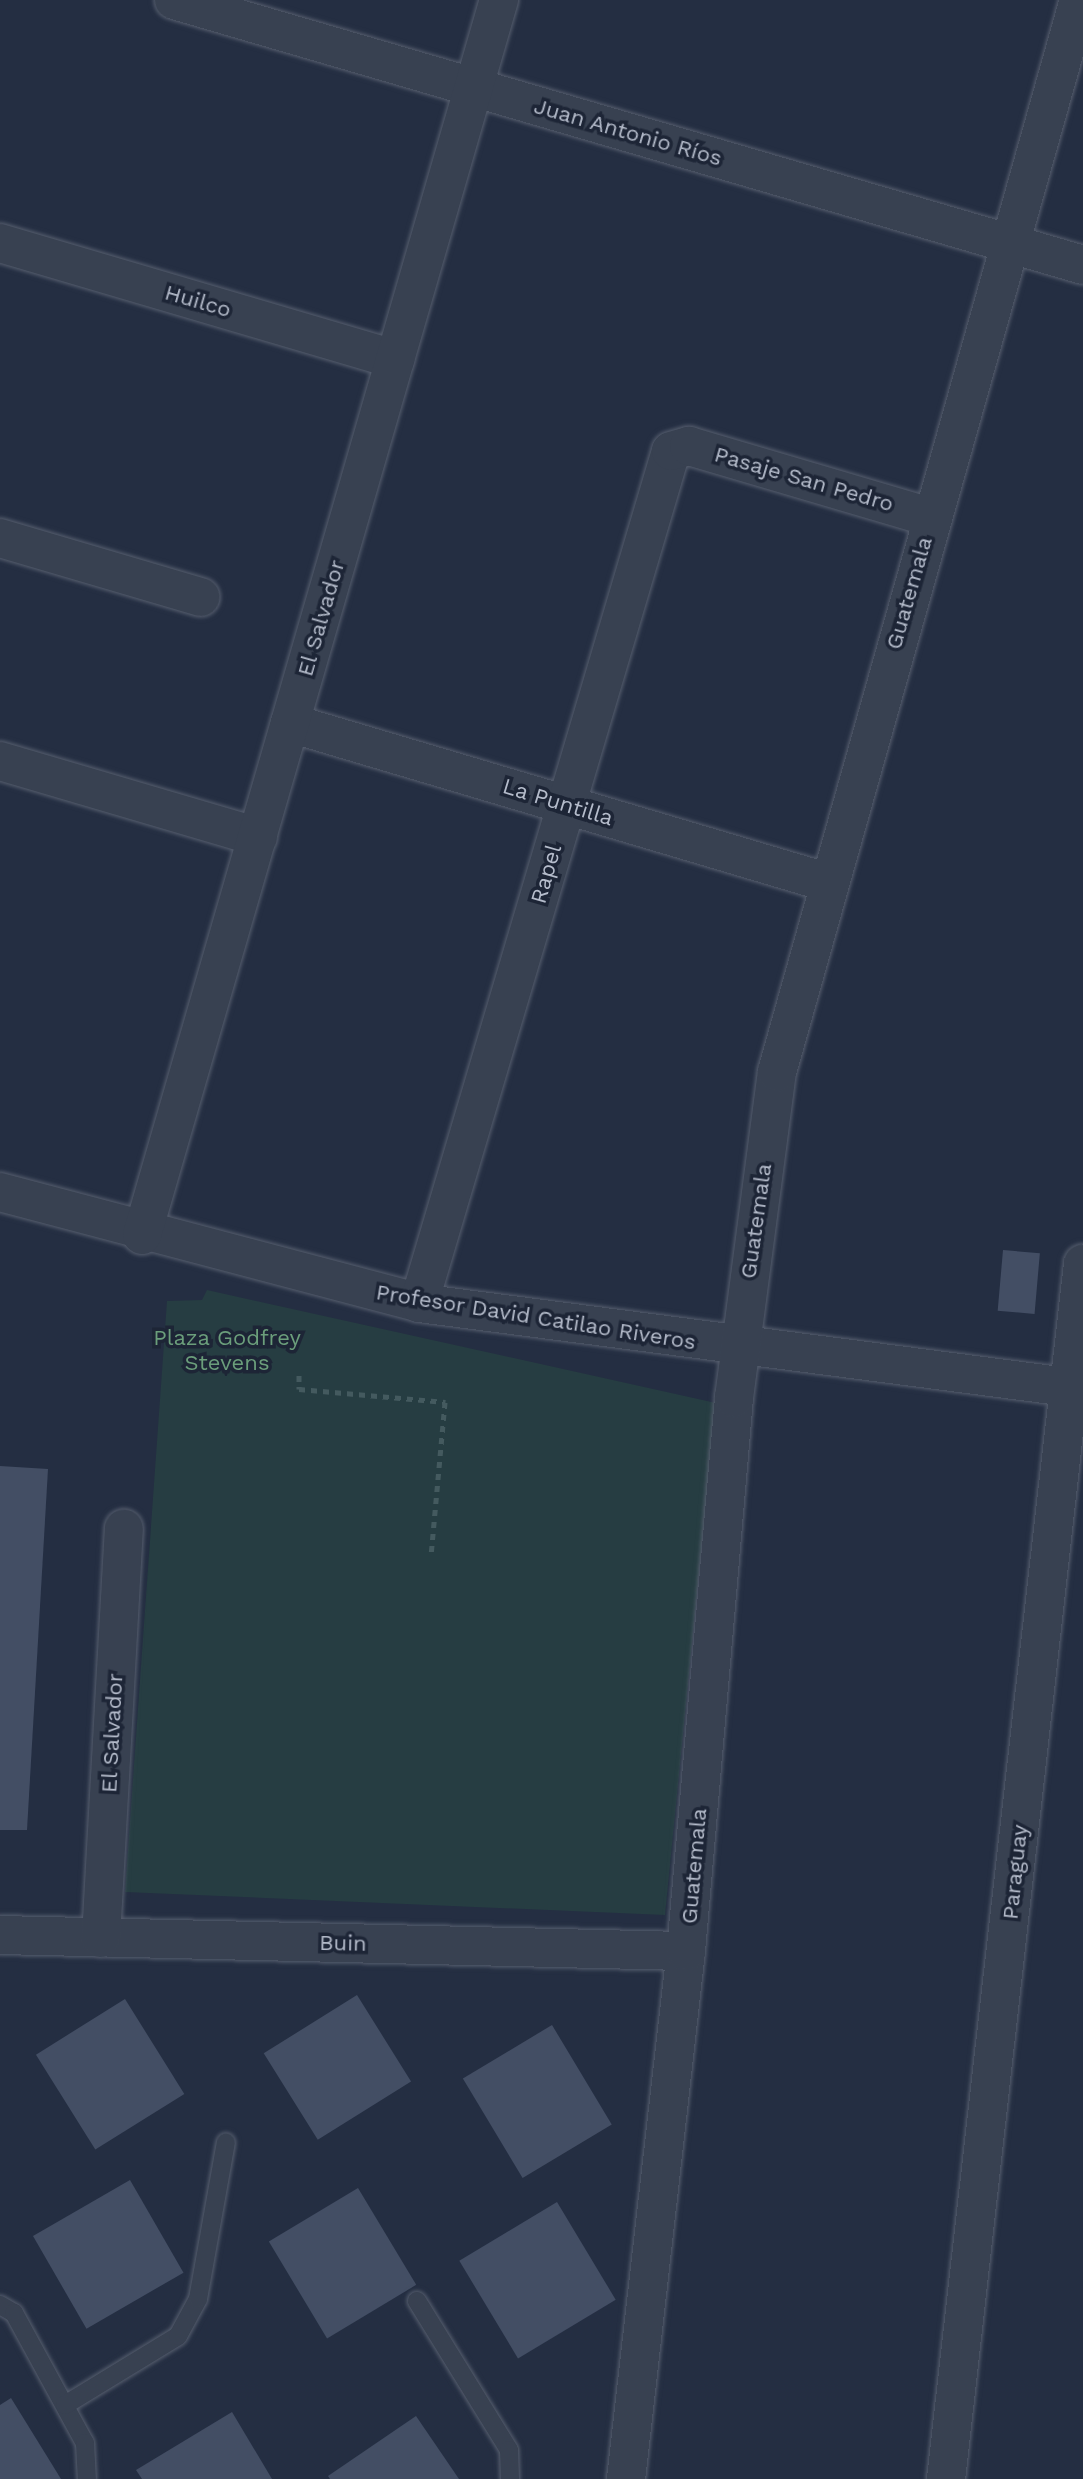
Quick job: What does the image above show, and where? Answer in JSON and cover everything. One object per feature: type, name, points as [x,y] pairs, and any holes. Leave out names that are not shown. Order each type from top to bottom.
[{"type":"street","name":"Juan Antonio Ríos","points":[[174,0],[1083,265]]},
{"type":"street","name":"El Salvador","points":[[142,1235],[499,0]]},
{"type":"street","name":"Guatemala","points":[[626,2479],[686,1951],[740,1348],[777,1072],[826,882],[1079,0]]},
{"type":"street","name":"Huilco","points":[[0,243],[395,359]]},
{"type":"street","name":"Pasaje San Pedro","points":[[676,447],[931,517]]},
{"type":"street","name":"Rapel","points":[[419,1303],[566,805],[676,447]]},
{"type":"street","points":[[0,538],[201,597]]},
{"type":"street","name":"La Puntilla","points":[[290,723],[826,882]]},
{"type":"street","points":[[0,761],[258,837]]},
{"type":"street","name":"Profesor David Catilao Riveros","points":[[0,1192],[142,1235],[419,1303],[740,1348],[1076,1388]]},
{"type":"street","name":"Paraguay","points":[[946,2479],[1076,1388],[1083,1264]]},
{"type":"street","name":"El Salvador","points":[[101,1938],[124,1529]]},
{"type":"street","name":"Buin","points":[[0,1935],[686,1951]]},
{"type":"lane","points":[[65,2405],[178,2336],[198,2299],[226,2142]]},
{"type":"lane","points":[[417,2301],[509,2450],[510,2479]]},
{"type":"lane","points":[[0,2305],[14,2313],[85,2443],[87,2479]]},
{"type":"path","points":[[299,1375],[299,1389],[445,1402],[431,1556]]},
{"type":"green space","name":"Plaza Godfrey Stevens","points":[[207,1290],[716,1403],[665,1915],[125,1892],[167,1301],[202,1300]]},
{"type":"building","points":[[1003,1250],[1040,1253],[1035,1314],[998,1311]]},
{"type":"building","points":[[0,1466],[48,1469],[27,1830],[0,1830]]},
{"type":"building","points":[[357,1995],[411,2082],[318,2140],[264,2053]]},
{"type":"building","points":[[125,1999],[184,2094],[95,2150],[36,2055]]},
{"type":"building","points":[[552,2025],[612,2124],[523,2178],[463,2079]]},
{"type":"building","points":[[130,2180],[184,2273],[87,2329],[33,2236]]},
{"type":"building","points":[[358,2188],[416,2285],[327,2338],[269,2242]]},
{"type":"building","points":[[557,2202],[616,2300],[518,2358],[459,2261]]},
{"type":"building","points":[[11,2398],[61,2479],[0,2479],[0,2405]]},
{"type":"building","points":[[232,2412],[272,2479],[142,2479],[136,2470]]},
{"type":"building","points":[[416,2416],[459,2479],[330,2479],[328,2476]]}]
